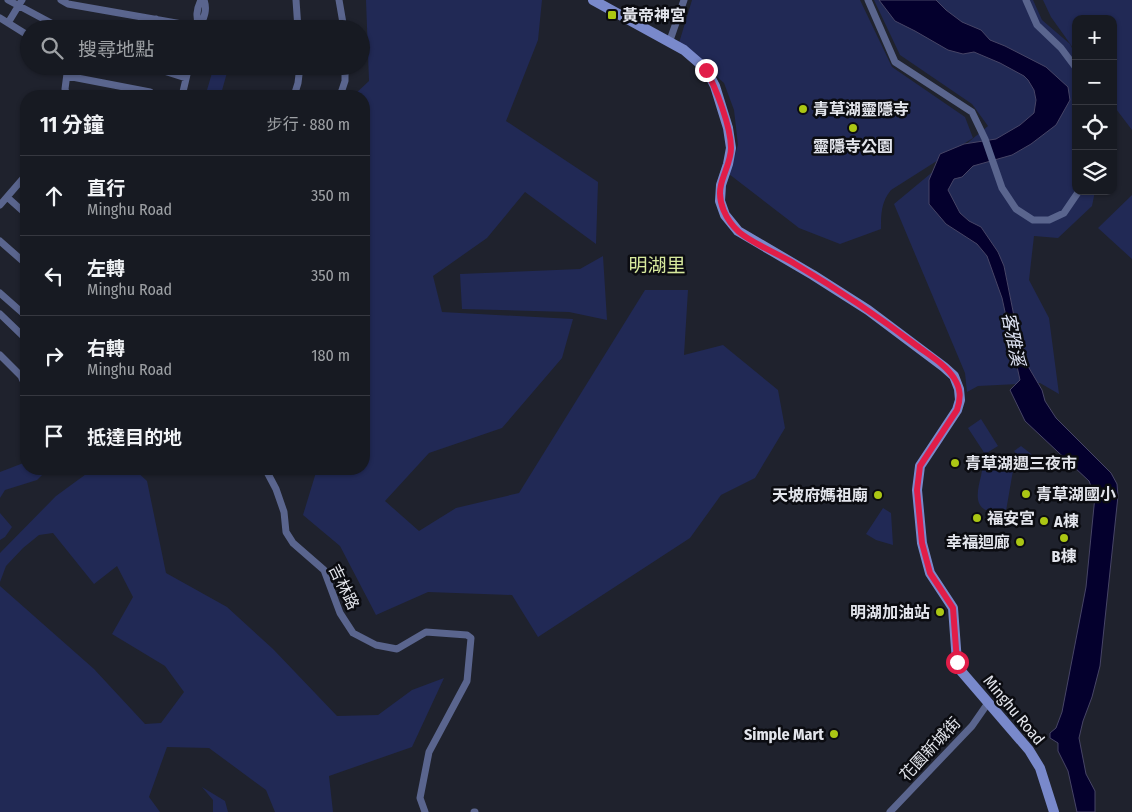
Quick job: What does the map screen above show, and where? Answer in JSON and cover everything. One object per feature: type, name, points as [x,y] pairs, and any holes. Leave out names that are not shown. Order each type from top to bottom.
[{"type":"street","points":[[8,0],[20,3],[47,20]]},
{"type":"street","points":[[61,0],[68,4],[161,20]]},
{"type":"street","points":[[197,20],[198,6],[203,0]]},
{"type":"street","points":[[296,0],[297,20]]},
{"type":"street","points":[[340,0],[343,20]]},
{"type":"street","name":"Minghu Road","points":[[593,0],[684,50],[706,70],[715,86],[728,128],[731,148],[721,185],[720,200],[725,215],[738,231],[792,262],[868,310],[954,376],[959,389],[960,400],[957,410],[920,466],[917,490],[922,543],[930,573],[953,608],[957,662],[961,671],[1020,738],[1035,759],[1045,782],[1054,812]]},
{"type":"street","points":[[669,43],[684,0]]},
{"type":"street","points":[[868,0],[896,62],[972,112],[985,139],[1002,188],[1016,209],[1032,220],[1049,220],[1064,213],[1076,195]]},
{"type":"street","points":[[1026,0],[1038,25],[1061,48],[1072,63]]},
{"type":"street","points":[[8,23],[20,3]]},
{"type":"street","points":[[0,18],[20,30]]},
{"type":"street","points":[[176,75],[186,78]]},
{"type":"street","points":[[183,90],[187,75]]},
{"type":"street","points":[[296,90],[299,75]]},
{"type":"street","points":[[342,90],[345,75]]},
{"type":"street","points":[[65,90],[67,76],[140,90]]},
{"type":"street","points":[[0,205],[20,182]]},
{"type":"street","points":[[7,197],[20,209]]},
{"type":"street","points":[[0,241],[20,259]]},
{"type":"street","points":[[0,293],[20,311]]},
{"type":"street","points":[[0,314],[20,333]]},
{"type":"street","points":[[0,355],[20,376]]},
{"type":"street","name":"吉林路","points":[[269,475],[284,512],[286,532],[293,543],[324,570],[340,613],[353,633],[376,645],[397,648],[426,632],[467,635],[471,638],[467,681],[429,752],[420,798],[425,812]]},
{"type":"street","name":"花園新城街","points":[[890,812],[972,726],[988,703]]},
{"type":"shaded area","points":[[366,0],[542,0],[538,40],[506,121],[598,182],[596,244],[525,192],[487,238],[433,276],[442,312],[573,319],[562,358],[502,428],[429,453],[385,501],[419,531],[456,508],[519,493],[645,290],[688,290],[684,355],[723,345],[778,390],[785,428],[755,478],[721,495],[690,538],[538,637],[512,595],[428,592],[376,615],[340,546],[303,515],[315,475],[370,475],[370,90],[359,90],[369,81],[370,75],[370,20],[367,20]]},
{"type":"shaded area","name":"靈隱寺公園","points":[[692,0],[860,0],[892,67],[965,117],[973,138],[891,190],[883,204],[881,229],[840,244],[799,228],[729,174],[738,145],[734,110],[724,83],[679,43]]},
{"type":"shaded area","points":[[874,0],[1033,0],[1042,20],[1070,44],[1072,48],[1072,195],[1094,195],[1092,206],[1058,238],[1034,236],[1029,280],[1049,318],[1059,394],[1040,383],[978,386],[967,392],[965,373],[894,204],[988,126],[972,104],[900,55]]},
{"type":"shaded area","points":[[1043,0],[1132,0],[1132,130],[1117,110],[1117,15],[1072,15],[1072,46],[1051,17]]},
{"type":"shaded area","points":[[211,75],[226,75],[222,90],[207,90]]},
{"type":"shaded area","points":[[1132,195],[1132,259],[1098,228]]},
{"type":"shaded area","points":[[603,256],[607,320],[569,312],[462,309],[460,274],[580,269]]},
{"type":"shaded area","points":[[981,419],[998,446],[985,454],[968,428]]},
{"type":"shaded area","points":[[1021,446],[1035,457],[1027,467],[1014,451]]},
{"type":"shaded area","points":[[996,454],[1002,454],[1010,460],[1011,458],[1015,459],[1006,511],[1001,511],[1001,509],[997,512],[983,509],[978,500],[985,460]]},
{"type":"shaded area","points":[[20,464],[20,475],[42,475],[37,480],[5,490],[0,498],[0,472]]},
{"type":"shaded area","points":[[85,475],[140,475],[147,481],[166,573],[227,607],[273,649],[337,716],[378,715],[412,690],[444,678],[412,747],[329,776],[333,812],[275,812],[266,790],[209,748],[167,747],[149,797],[160,812],[0,812],[0,586],[94,669],[145,724],[161,723],[184,692],[165,666],[112,634],[133,597],[117,566],[94,584],[53,533],[39,535],[23,548],[6,566],[0,582],[0,553],[56,496]]},
{"type":"shaded area","points":[[883,508],[891,513],[893,545],[876,540],[866,534]]},
{"type":"shaded area","points":[[0,513],[12,527],[5,537],[0,540]]},
{"type":"shaded area","points":[[202,787],[225,801],[228,812],[213,812],[213,800]]},
{"type":"water","name":"客雅溪","points":[[879,0],[936,0],[962,22],[981,30],[990,40],[1046,67],[1068,87],[1070,100],[1056,125],[1031,144],[1012,155],[973,166],[962,177],[954,179],[948,190],[960,213],[969,221],[981,227],[998,252],[1004,266],[1022,356],[1042,390],[1045,401],[1056,418],[1111,473],[1117,484],[1118,496],[1100,666],[1079,738],[1086,774],[1095,791],[1095,812],[1077,812],[1068,771],[1058,751],[1058,743],[1050,738],[1050,733],[1056,728],[1062,712],[1086,587],[1095,496],[1089,481],[1025,421],[1010,390],[1020,380],[1002,298],[987,256],[977,244],[946,224],[929,204],[929,180],[940,154],[964,144],[996,139],[1020,125],[1034,113],[1036,100],[1034,90],[1024,76],[1000,63],[974,52],[963,54],[948,50],[895,21]]},
{"type":"place","name":"黃帝神宮","points":[[612,15]]},
{"type":"place","name":"青草湖靈隱寺","points":[[803,109]]},
{"type":"place","name":"靈隱寺公園","points":[[853,128]]},
{"type":"place","name":"青草湖週三夜市","points":[[955,463]]},
{"type":"place","name":"青草湖國小","points":[[1026,494]]},
{"type":"place","name":"天坡府媽祖廟","points":[[878,495]]},
{"type":"place","name":"福安宮","points":[[977,518]]},
{"type":"place","name":"A棟","points":[[1044,521]]},
{"type":"place","name":"B棟","points":[[1064,538]]},
{"type":"place","name":"幸福迴廊","points":[[1020,542]]},
{"type":"place","name":"明湖加油站","points":[[940,612]]},
{"type":"place","name":"Simple Mart","points":[[834,734]]},
{"type":"district","name":"明湖里","points":[[657,265]]},
{"type":"route","points":[[706,70],[715,86],[728,128],[731,148],[721,185],[720,200],[725,215],[738,231],[792,262],[868,310],[897,330],[954,376],[959,389],[960,400],[957,410],[920,466],[917,490],[922,543],[930,573],[953,608],[957,662]]}]
